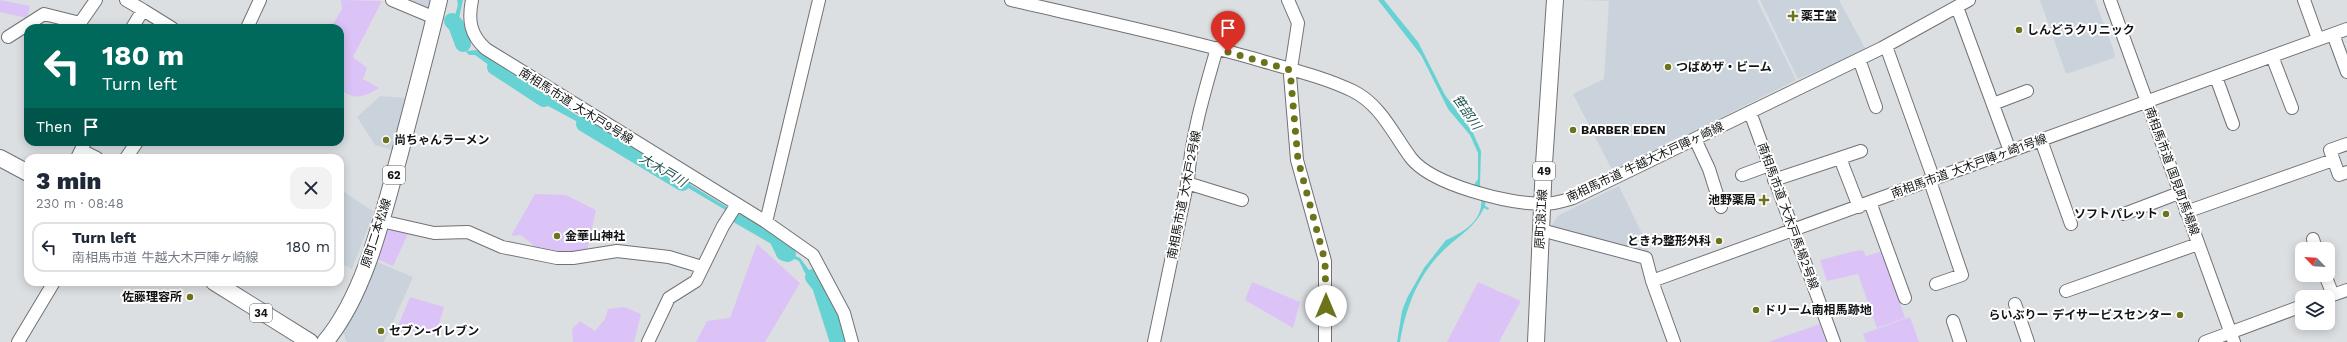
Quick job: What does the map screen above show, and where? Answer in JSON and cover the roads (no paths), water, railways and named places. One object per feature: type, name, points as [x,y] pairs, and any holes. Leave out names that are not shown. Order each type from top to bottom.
[{"type":"main road","name":"原町二本松線","points":[[325,342],[335,330],[368,261],[381,221],[439,0]]},
{"type":"main road","name":"原町浪江線","points":[[1536,342],[1542,204],[1555,0]]},
{"type":"main road","points":[[0,158],[24,171]]},
{"type":"main road","name":"34","points":[[220,286],[310,342]]},
{"type":"street","points":[[28,24],[44,14],[80,23],[96,0]]},
{"type":"street","points":[[126,0],[166,24]]},
{"type":"street","points":[[248,24],[260,0]]},
{"type":"street","points":[[392,0],[435,18]]},
{"type":"street","name":"南相馬市道 大木戸9号線","points":[[472,0],[470,14],[471,27],[475,36],[486,49],[766,222],[800,244],[813,255],[844,313],[852,342]]},
{"type":"street","points":[[766,222],[819,0]]},
{"type":"street","name":"南相馬市道 牛越大木戸陣ヶ崎線","points":[[1011,0],[1217,48],[1336,85],[1364,97],[1374,107],[1417,164],[1441,181],[1497,196],[1542,204],[1557,203],[1573,198],[1886,46],[1969,0]]},
{"type":"street","points":[[1288,0],[1298,23],[1290,70],[1298,160],[1325,261],[1325,342]]},
{"type":"street","name":"南相馬市道 国見町馬場線","points":[[2110,0],[2232,337]]},
{"type":"street","points":[[2304,0],[2318,39]]},
{"type":"street","points":[[1957,7],[2010,151]]},
{"type":"street","points":[[134,24],[143,10]]},
{"type":"street","points":[[8,37],[24,27]]},
{"type":"street","name":"南相馬市道 大木戸陣ヶ崎1号線","points":[[1652,281],[2040,140],[2147,103],[2347,29]]},
{"type":"street","points":[[2333,34],[2347,72]]},
{"type":"street","points":[[1886,46],[1932,180],[1962,275],[1936,284]]},
{"type":"street","name":"南相馬市道 大木戸2号線","points":[[1154,342],[1199,118],[1217,48]]},
{"type":"street","points":[[2272,56],[2292,108]]},
{"type":"street","points":[[1859,59],[1876,107]]},
{"type":"street","points":[[2216,77],[2233,124]]},
{"type":"street","points":[[1993,104],[2027,91]]},
{"type":"street","name":"南相馬市道 大木戸馬場2号線","points":[[1750,112],[1834,342]]},
{"type":"street","points":[[1695,139],[1709,169],[1721,207]]},
{"type":"street","points":[[2040,140],[2070,224]]},
{"type":"street","points":[[2347,144],[2330,150],[2339,175],[2347,172]]},
{"type":"street","points":[[1774,180],[1861,151]]},
{"type":"street","points":[[1840,158],[1858,207]]},
{"type":"street","points":[[2186,212],[2333,160]]},
{"type":"street","points":[[1742,175],[1769,165]]},
{"type":"street","points":[[1187,183],[1242,200]]},
{"type":"street","points":[[2124,214],[2179,193]]},
{"type":"street","points":[[1870,202],[1905,298]]},
{"type":"street","points":[[648,342],[669,298],[694,284],[737,204]]},
{"type":"street","points":[[381,221],[434,233],[468,232],[502,247],[558,258],[573,258],[617,251],[669,257],[702,267]]},
{"type":"street","points":[[1541,230],[1646,258],[1670,341]]},
{"type":"street","points":[[2066,291],[2198,244]]},
{"type":"street","points":[[18,342],[52,286]]},
{"type":"street","points":[[2335,294],[2347,290]]},
{"type":"street","points":[[2015,304],[2028,342]]},
{"type":"street","points":[[2205,342],[2232,337],[2295,309]]},
{"type":"street","points":[[1953,321],[1960,342]]},
{"type":"water","points":[[457,0],[463,0],[458,23],[468,51],[477,50],[575,114],[779,239],[786,252],[800,258],[809,270],[813,272],[831,306],[841,342],[837,342],[827,315],[824,296],[805,273],[799,261],[784,254],[778,241],[678,182],[644,158],[609,142],[608,135],[600,134],[537,100],[519,80],[508,79],[475,55],[469,55],[460,42],[456,31],[454,21],[458,6]]},
{"type":"water","points":[[1378,0],[1384,0],[1418,42],[1445,95],[1473,133],[1481,151],[1480,185],[1486,196],[1485,206],[1489,208],[1488,210],[1484,208],[1477,220],[1446,248],[1428,268],[1410,303],[1400,342],[1397,342],[1402,311],[1407,298],[1424,268],[1446,240],[1463,231],[1475,220],[1479,214],[1481,197],[1479,187],[1474,185],[1478,179],[1478,153],[1470,135],[1448,109],[1421,55]]},
{"type":"waterway","name":"大木戸川","points":[[452,21],[456,25],[463,44]]},
{"type":"waterway","name":"大木戸川","points":[[495,67],[544,99]]},
{"type":"waterway","name":"大木戸川","points":[[584,124],[682,183]]},
{"type":"waterway","name":"大木戸川","points":[[739,216],[777,238],[784,253],[788,254]]},
{"type":"waterway","name":"大木戸川","points":[[813,277],[820,286],[838,342]]},
{"type":"place","name":"薬王堂","points":[[1793,16]]},
{"type":"place","name":"しんどうクリニック","points":[[2019,30]]},
{"type":"place","name":"つばめザ・ビーム","points":[[1668,67]]},
{"type":"place","name":"BARBER EDEN","points":[[1573,130]]},
{"type":"place","name":"尚ちゃんラーメン","points":[[386,140]]},
{"type":"place","name":"池野薬局","points":[[1764,200]]},
{"type":"place","name":"ソフトパレット","points":[[2166,214]]},
{"type":"place","name":"金華山神社","points":[[557,236]]},
{"type":"place","name":"ときわ整形外科","points":[[1719,241]]},
{"type":"place","name":"佐藤理容所","points":[[190,297]]},
{"type":"place","name":"ドリーム南相馬跡地","points":[[1756,310]]},
{"type":"place","name":"らいぶりー デイサービスセンター","points":[[2180,315]]},
{"type":"place","name":"セブン-イレブン","points":[[381,331]]},
{"type":"water label","name":"笹部川","points":[[1467,112]]}]
